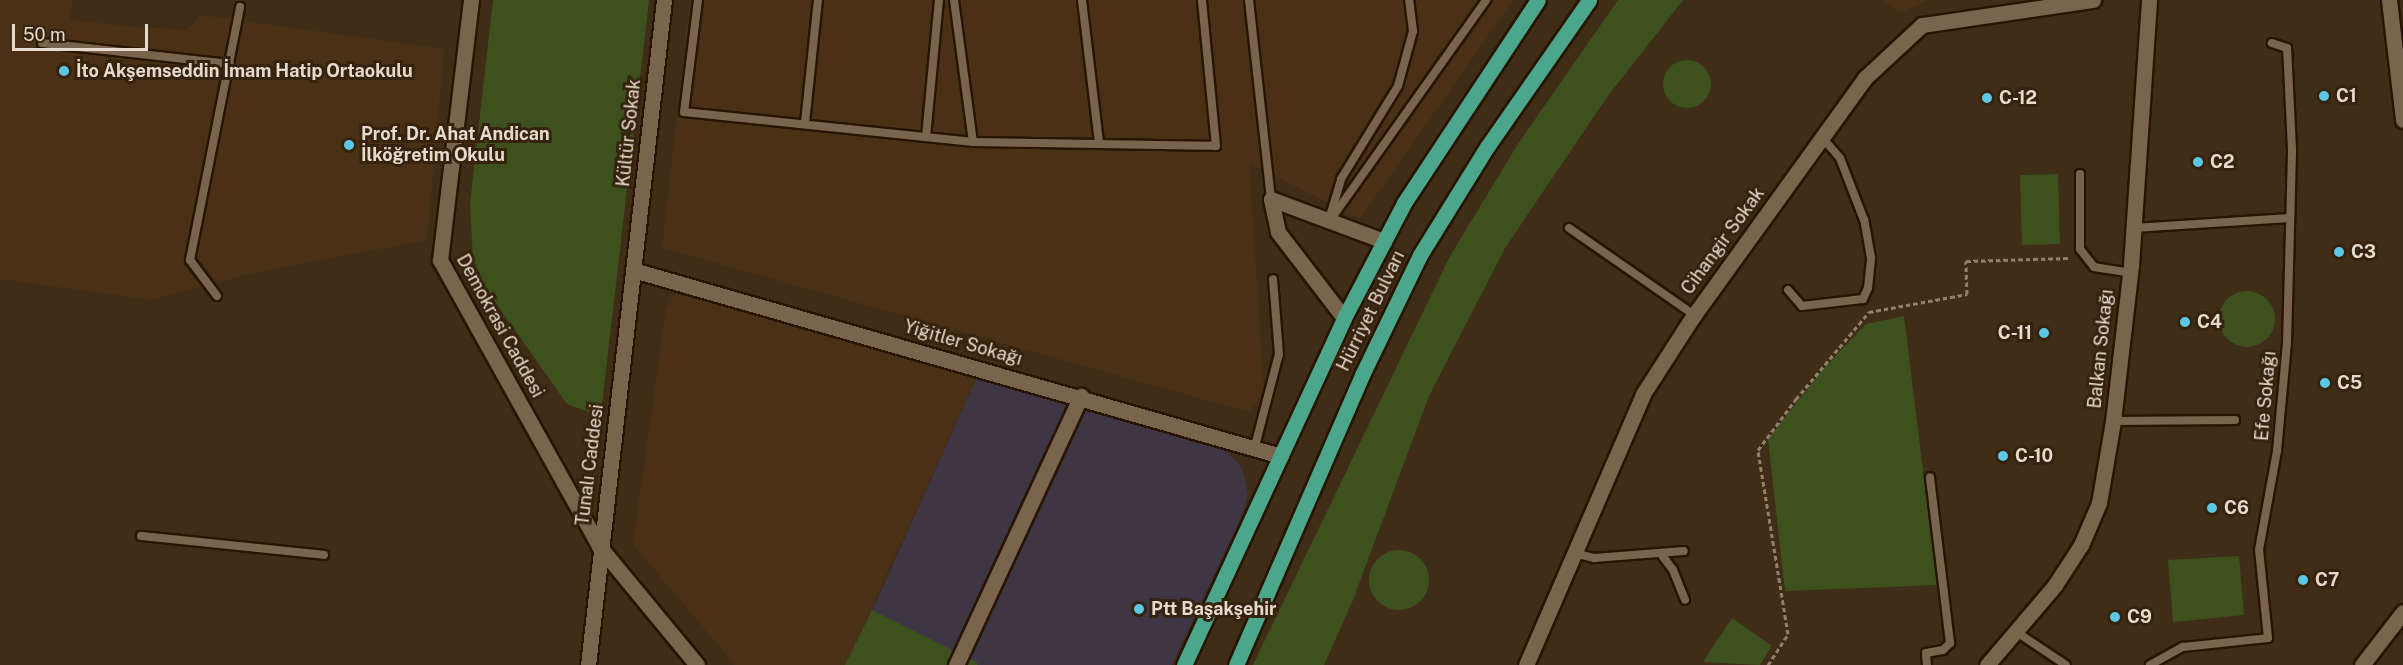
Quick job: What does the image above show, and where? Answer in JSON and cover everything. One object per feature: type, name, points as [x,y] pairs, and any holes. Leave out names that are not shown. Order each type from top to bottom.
[{"type":"main road","name":"Hürriyet Bulvarı","points":[[1184,665],[1344,318],[1384,241],[1467,104],[1538,0]]},
{"type":"main road","name":"Hürriyet Bulvarı","points":[[1236,665],[1362,375],[1420,255],[1487,147],[1589,0]]},
{"type":"street","name":"Demokrasi Caddesi","points":[[471,0],[440,260],[599,546],[697,665]]},
{"type":"street","name":"Kültür Sokak","points":[[633,270],[664,0]]},
{"type":"street","name":"Cihangir Sokak","points":[[1526,665],[1643,394],[1694,315],[1865,78],[1922,24],[2065,2],[2093,0]]},
{"type":"street","name":"Balkan Sokağı","points":[[1993,663],[2015,632],[2055,585],[2090,526],[2098,503],[2113,421],[2130,273],[2149,0]]},
{"type":"street","points":[[2389,0],[2403,120]]},
{"type":"street","points":[[1271,199],[1384,241]]},
{"type":"street","points":[[1271,199],[1278,232],[1344,318]]},
{"type":"street","name":"Tunalı Caddesi","points":[[588,665],[599,546],[633,270]]},
{"type":"street","name":"Yiğitler Sokağı","points":[[633,270],[1081,396],[1255,446],[1281,456]]},
{"type":"street","points":[[956,665],[1081,396]]},
{"type":"street","points":[[2362,665],[2403,612]]},
{"type":"lane","points":[[698,0],[684,112],[973,142],[1099,142],[1216,146],[1202,0]]},
{"type":"lane","points":[[805,123],[818,0]]},
{"type":"lane","points":[[926,137],[939,0]]},
{"type":"lane","points":[[954,0],[973,142]]},
{"type":"lane","points":[[1082,0],[1099,142]]},
{"type":"lane","points":[[1249,0],[1271,199]]},
{"type":"lane","points":[[1328,222],[1341,178],[1398,86],[1413,31],[1409,0]]},
{"type":"lane","points":[[1328,222],[1486,0]]},
{"type":"lane","points":[[217,296],[190,260],[240,6]]},
{"type":"lane","points":[[42,43],[230,64]]},
{"type":"lane","name":"Efe Sokağı","points":[[2150,665],[2183,647],[2268,638],[2259,550],[2278,440],[2287,343],[2292,149],[2288,48],[2272,43]]},
{"type":"lane","points":[[1788,290],[1802,306],[1863,299],[1868,288],[1871,258],[1864,220],[1840,158],[1822,137]]},
{"type":"lane","points":[[2080,174],[2080,249],[2094,267],[2130,273]]},
{"type":"lane","points":[[2134,228],[2290,218]]},
{"type":"lane","points":[[1569,228],[1694,315]]},
{"type":"lane","points":[[1255,446],[1279,354],[1272,279]]},
{"type":"lane","points":[[2113,421],[2235,420]]},
{"type":"lane","points":[[1928,665],[1926,653],[1943,650],[1950,643],[1930,477]]},
{"type":"lane","points":[[141,536],[324,555]]},
{"type":"lane","points":[[1574,553],[1594,558],[1684,551]]},
{"type":"lane","points":[[1661,554],[1673,570],[1685,600]]},
{"type":"lane","points":[[2015,632],[2066,665]]},
{"type":"path","points":[[1768,665],[1788,634],[1758,450],[1796,399],[1869,312],[1967,294],[1966,261],[2084,256]]},
{"type":"shaded area","points":[[0,0],[72,0],[70,20],[188,30],[200,15],[444,49],[427,240],[248,274],[152,300],[0,279]]},
{"type":"shaded area","points":[[690,0],[1513,0],[1360,219],[1249,163],[1264,392],[1249,412],[662,248]]},
{"type":"shaded area","points":[[1882,0],[1928,0],[1900,13]]},
{"type":"shaded area","points":[[686,288],[981,368],[845,665],[735,665],[633,544],[666,309],[675,295]]},
{"type":"shaded area","points":[[981,368],[1219,443],[1242,468],[1248,495],[1240,520],[1172,665],[977,665],[872,611]]},
{"type":"green space","points":[[493,0],[649,0],[602,404],[595,414],[567,404],[488,292],[473,259],[470,204]]},
{"type":"green space","points":[[1618,0],[1683,0],[1607,97],[1505,248],[1429,396],[1353,600],[1324,665],[1253,665],[1450,256],[1518,144]]},
{"type":"green space","points":[[1682,60],[1692,60],[1704,67],[1711,79],[1711,89],[1704,101],[1692,108],[1682,108],[1667,97],[1663,89],[1663,79],[1674,64]]},
{"type":"green space","points":[[2058,174],[2060,244],[2022,245],[2020,175]]},
{"type":"green space","points":[[2242,291],[2252,291],[2267,299],[2273,308],[2275,319],[2273,330],[2267,339],[2252,347],[2242,347],[2231,342],[2224,335],[2219,324],[2219,314],[2224,303],[2231,296]]},
{"type":"green space","points":[[1904,316],[1937,585],[1785,591],[1768,439],[1823,369],[1866,324]]},
{"type":"green space","points":[[1393,550],[1405,550],[1416,555],[1424,563],[1429,580],[1427,592],[1416,605],[1405,610],[1393,610],[1382,605],[1374,597],[1369,586],[1369,574],[1374,563],[1382,555]]},
{"type":"green space","points":[[2239,556],[2244,615],[2173,622],[2168,560]]},
{"type":"green space","points":[[872,610],[978,663],[977,665],[845,665]]},
{"type":"green space","points":[[1732,618],[1772,646],[1760,665],[1703,662]]},
{"type":"place","name":"İto Akşemseddin İmam Hatip Ortaokulu","points":[[64,71]]},
{"type":"place","name":"C1","points":[[2324,96]]},
{"type":"place","name":"C-12","points":[[1987,98]]},
{"type":"place","name":"Prof. Dr. Ahat Andican İlköğretim Okulu","points":[[349,145]]},
{"type":"place","name":"C2","points":[[2198,162]]},
{"type":"place","name":"C3","points":[[2339,252]]},
{"type":"place","name":"C4","points":[[2185,322]]},
{"type":"place","name":"C-11","points":[[2044,333]]},
{"type":"place","name":"C5","points":[[2325,383]]},
{"type":"place","name":"C-10","points":[[2003,456]]},
{"type":"place","name":"C6","points":[[2212,508]]},
{"type":"place","name":"C7","points":[[2303,580]]},
{"type":"place","name":"Ptt Başakşehir","points":[[1139,609]]},
{"type":"place","name":"C9","points":[[2115,617]]}]
